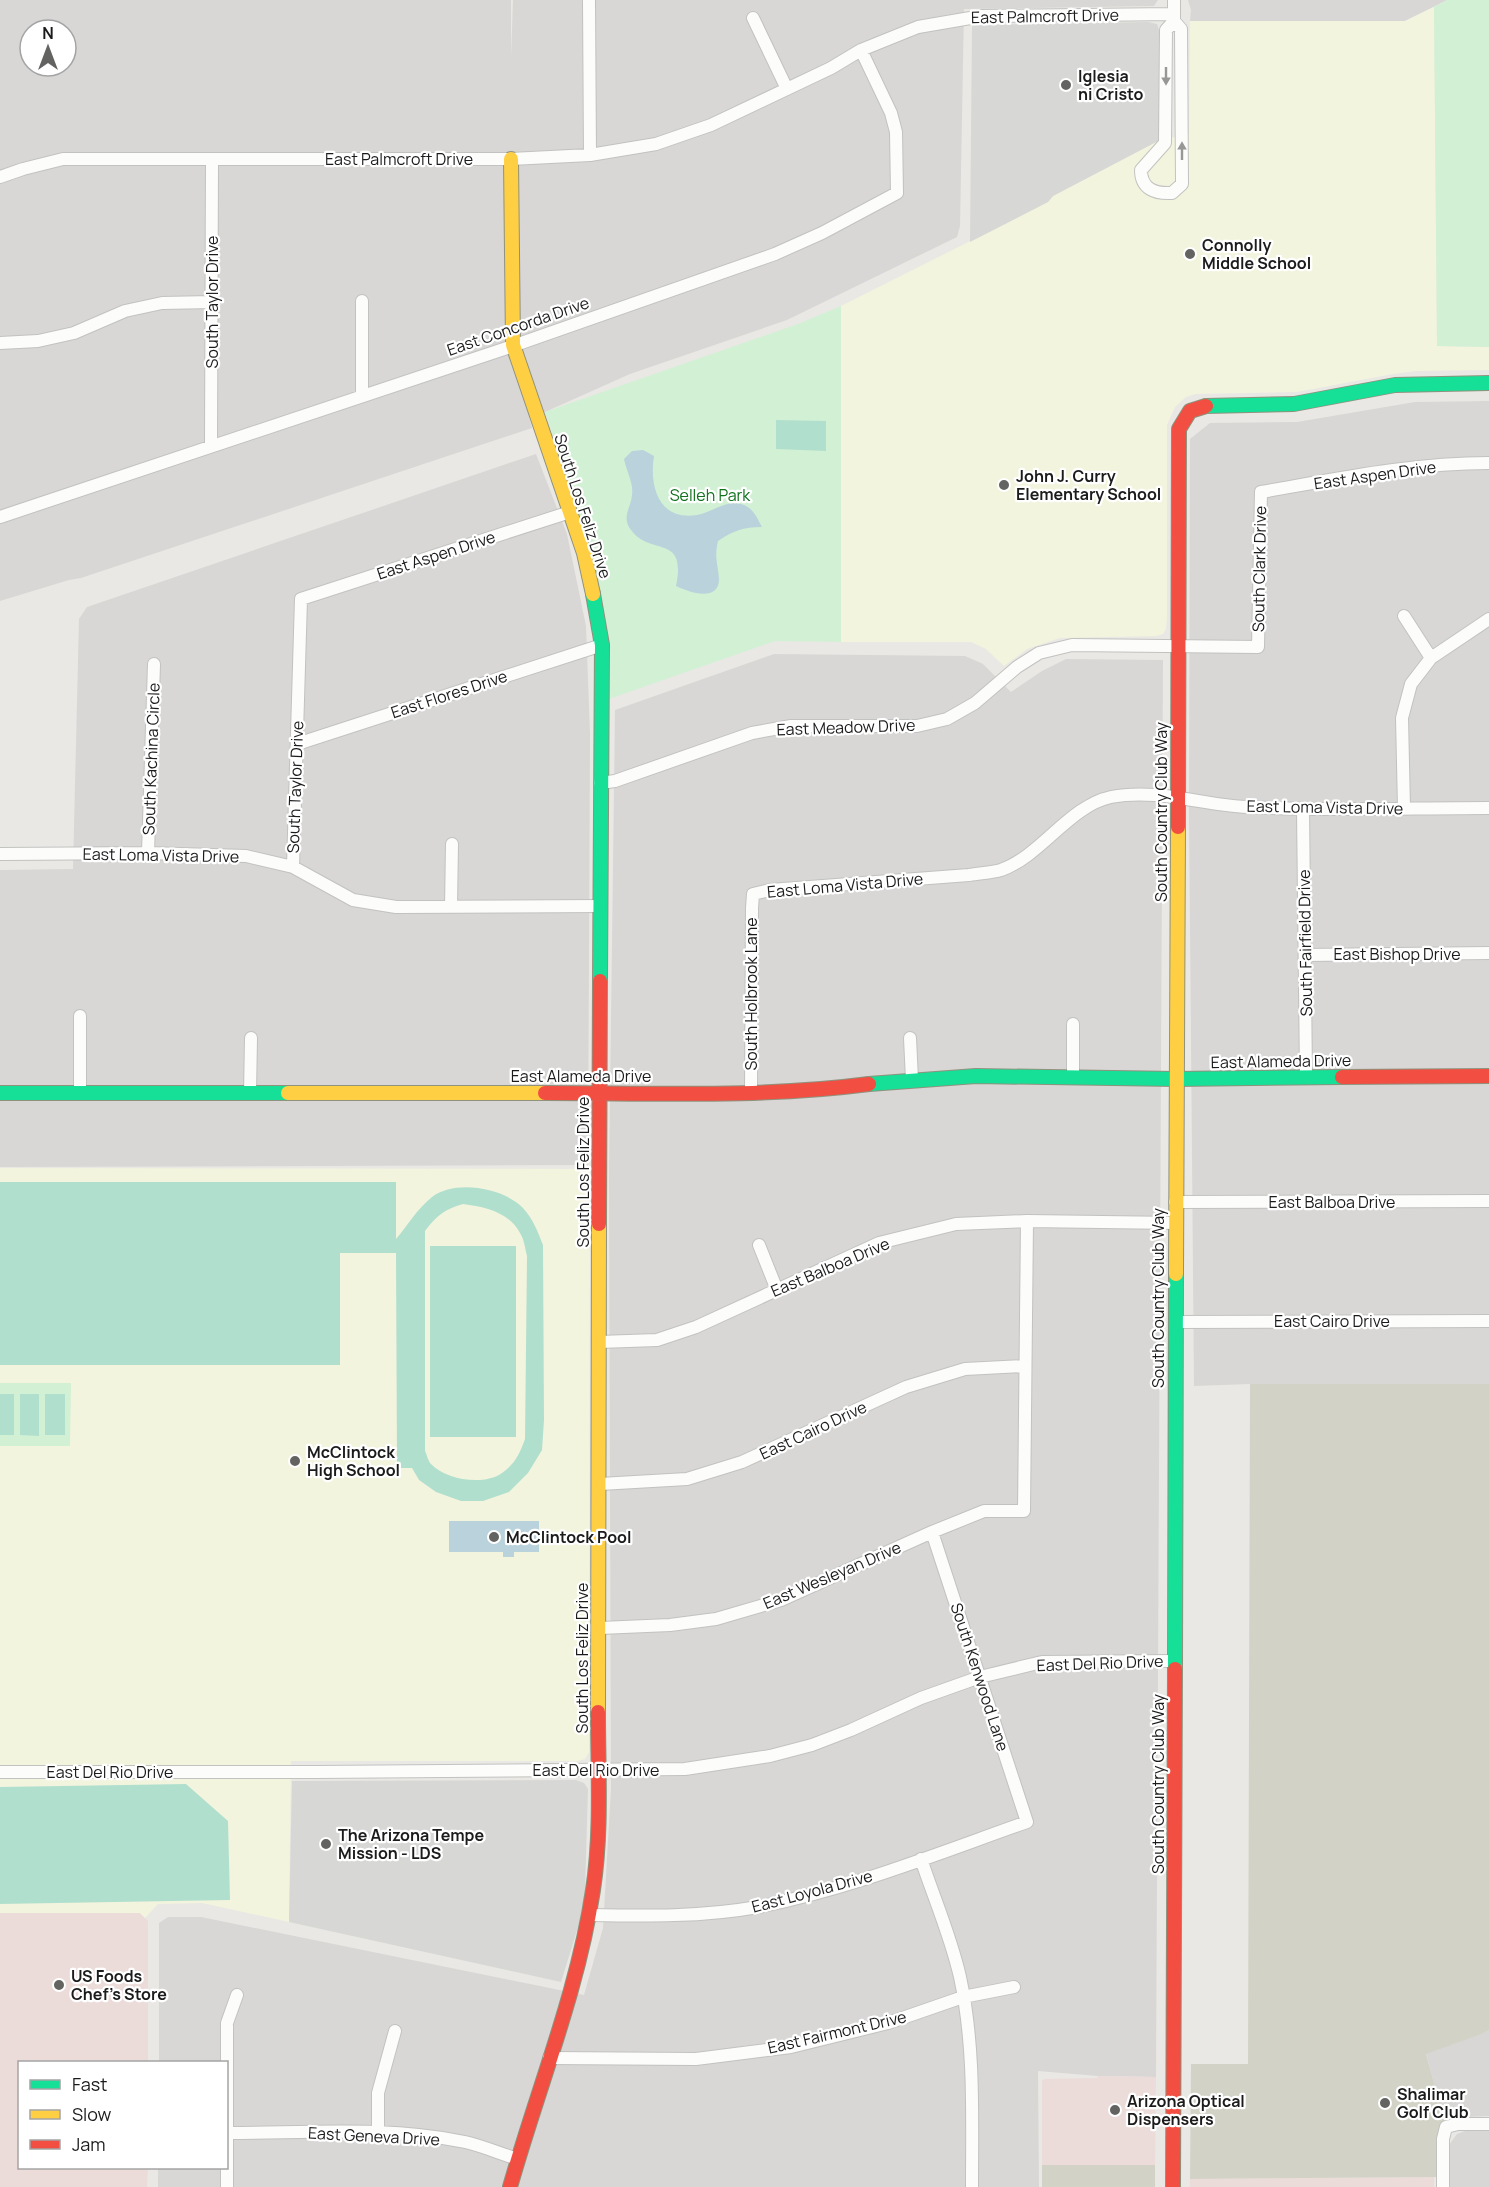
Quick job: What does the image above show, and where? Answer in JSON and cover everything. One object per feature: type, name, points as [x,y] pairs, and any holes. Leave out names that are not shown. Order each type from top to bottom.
[{"type":"street","points":[[589,0],[590,155]]},
{"type":"street","points":[[1174,0],[1174,18],[1181,29],[1182,184],[1172,194],[1162,194],[1152,191],[1145,185],[1141,170],[1165,143],[1166,30],[1174,18]]},
{"type":"street","name":"East Palmcroft Drive","points":[[0,177],[63,159],[511,159],[590,155],[656,144],[711,125],[861,50],[918,27],[967,17],[1034,15],[1174,18]]},
{"type":"street","points":[[753,18],[787,89]]},
{"type":"street","name":"East Concorda Drive","points":[[0,517],[513,345],[775,254],[822,233],[897,193],[896,132],[891,113],[861,50]]},
{"type":"street","name":"South Taylor Drive","points":[[211,445],[212,159]]},
{"type":"street","name":"South Los Feliz Drive","points":[[510,2187],[572,1987],[596,1881],[600,1628],[602,645],[584,554],[513,345],[511,159]]},
{"type":"street","points":[[362,301],[362,396]]},
{"type":"street","points":[[0,343],[38,342],[74,333],[125,311],[162,303],[212,302]]},
{"type":"street","name":"South Country Club Way","points":[[1173,2187],[1179,429],[1190,411],[1211,404],[1294,404],[1395,385],[1489,383]]},
{"type":"street","name":"East Aspen Drive","points":[[1261,492],[1401,469],[1464,463],[1489,464]]},
{"type":"street","name":"South Clark Drive","points":[[1258,647],[1261,492]]},
{"type":"street","name":"East Aspen Drive","points":[[301,599],[570,512]]},
{"type":"street","name":"South Taylor Drive","points":[[293,867],[301,599]]},
{"type":"street","points":[[1404,616],[1431,658]]},
{"type":"street","points":[[1404,808],[1402,718],[1411,684],[1431,658],[1489,620]]},
{"type":"street","name":"East Flores Drive","points":[[297,744],[602,645]]},
{"type":"street","name":"East Meadow Drive","points":[[600,783],[615,782],[752,733],[791,726],[917,726],[947,719],[975,703],[1017,667],[1039,653],[1072,645],[1258,647]]},
{"type":"street","name":"South Kachina Circle","points":[[148,853],[154,664]]},
{"type":"street","name":"East Loma Vista Drive","points":[[753,894],[770,890],[969,875],[1001,870],[1024,856],[1089,806],[1108,798],[1129,794],[1178,797],[1243,807],[1489,808]]},
{"type":"street","name":"South Fairfield Drive","points":[[1303,809],[1306,1076]]},
{"type":"street","points":[[451,907],[452,844]]},
{"type":"street","name":"East Loma Vista Drive","points":[[0,854],[148,853],[246,856],[293,867],[353,900],[396,907],[601,906]]},
{"type":"street","name":"South Holbrook Lane","points":[[751,1093],[753,894]]},
{"type":"street","name":"East Bishop Drive","points":[[1305,954],[1489,953]]},
{"type":"street","points":[[80,1016],[80,1093]]},
{"type":"street","points":[[1073,1024],[1073,1077]]},
{"type":"street","points":[[250,1093],[251,1038]]},
{"type":"street","points":[[910,1038],[912,1080]]},
{"type":"street","name":"East Alameda Drive","points":[[0,1093],[751,1093],[814,1091],[912,1080],[976,1076],[1176,1079],[1489,1076]]},
{"type":"street","name":"East Balboa Drive","points":[[1175,1202],[1489,1201]]},
{"type":"street","points":[[1024,1366],[1027,1221]]},
{"type":"street","name":"East Balboa Drive","points":[[599,1342],[657,1340],[696,1327],[879,1243],[956,1224],[1027,1221],[1176,1223]]},
{"type":"street","points":[[759,1245],[777,1290]]},
{"type":"street","name":"East Cairo Drive","points":[[1175,1322],[1489,1321]]},
{"type":"street","name":"East Cairo Drive","points":[[600,1484],[687,1479],[742,1462],[906,1387],[965,1369],[1024,1366]]},
{"type":"street","name":"East Wesleyan Drive","points":[[600,1628],[670,1625],[716,1620],[781,1600],[984,1511],[1024,1511],[1024,1366]]},
{"type":"street","name":"South Kenwood Lane","points":[[932,1532],[1027,1822]]},
{"type":"street","name":"East Del Rio Drive","points":[[0,1772],[685,1769],[770,1756],[812,1745],[921,1698],[980,1677],[1042,1662],[1174,1661]]},
{"type":"street","name":"East Loyola Drive","points":[[590,1915],[681,1916],[758,1907],[835,1888],[1027,1822]]},
{"type":"street","points":[[921,1859],[959,1975],[963,1997],[972,2055],[972,2187]]},
{"type":"street","name":"East Fairmont Drive","points":[[549,2058],[696,2059],[791,2046],[888,2023],[963,1997],[1014,1987]]},
{"type":"street","points":[[227,2061],[227,2023],[237,1995]]},
{"type":"street","points":[[378,2133],[378,2093],[395,2031]]},
{"type":"street","points":[[1443,2187],[1443,2139],[1446,2127],[1458,2124],[1489,2124]]},
{"type":"street","name":"East Geneva Drive","points":[[228,2133],[378,2133],[430,2137],[467,2142],[518,2159]]},
{"type":"street","points":[[227,2169],[227,2187]]},
{"type":"shaded area","points":[[0,0],[511,0],[511,58],[513,0],[1158,0],[1154,6],[964,9],[960,226],[957,237],[787,320],[630,374],[529,417],[532,428],[81,578],[0,601]]},
{"type":"shaded area","points":[[1188,0],[1447,0],[1405,21],[1190,21],[1191,10]]},
{"type":"shaded area","name":"Connolly Middle School","points":[[1434,7],[1437,346],[1489,347],[1489,370],[1416,371],[1297,392],[1195,394],[1186,397],[1175,407],[1167,425],[1167,617],[1163,634],[1060,638],[1027,649],[1004,666],[986,649],[971,642],[841,642],[841,306],[1048,202],[1053,196],[1160,140],[1189,134],[1190,21],[1405,21]]},
{"type":"shaded area","name":"Iglesia ni Cristo","points":[[1148,22],[1157,24],[1159,30],[1160,140],[970,242],[972,25]]},
{"type":"shaded area","points":[[1489,401],[1489,1384],[1194,1386],[1189,814],[1190,439],[1210,423],[1297,422],[1415,402]]},
{"type":"shaded area","points":[[776,420],[826,421],[826,451],[776,449]]},
{"type":"shaded area","points":[[536,454],[567,534],[586,626],[590,734],[588,1165],[0,1167],[0,870],[73,869],[79,619],[87,607]]},
{"type":"shaded area","points":[[774,654],[965,656],[983,664],[1011,692],[1042,671],[1066,659],[1163,660],[1156,2077],[1098,2076],[1038,2071],[1039,2187],[158,2187],[158,2169],[228,2169],[228,2061],[159,2061],[159,1923],[168,1917],[201,1917],[584,1995],[603,1928],[611,1789],[609,1176],[615,710]]},
{"type":"shaded area","name":"McClintock High School","points":[[0,1168],[590,1169],[589,1752],[585,1759],[578,1761],[291,1761],[289,1922],[202,1903],[158,1904],[145,1918],[140,1913],[0,1913]]},
{"type":"shaded area","points":[[0,1182],[396,1182],[396,1239],[432,1197],[454,1188],[479,1188],[504,1195],[523,1208],[537,1230],[543,1245],[544,1420],[542,1450],[528,1473],[509,1492],[483,1501],[461,1501],[436,1492],[419,1480],[412,1468],[397,1468],[396,1253],[340,1253],[340,1365],[0,1365]],"holes":[[[463,1204],[488,1209],[510,1220],[521,1235],[527,1256],[525,1439],[507,1470],[494,1477],[476,1480],[455,1477],[438,1470],[430,1463],[425,1451],[425,1231],[437,1217]]]},
{"type":"shaded area","points":[[430,1246],[516,1246],[516,1437],[430,1437]]},
{"type":"shaded area","points":[[1250,1384],[1489,1384],[1489,2030],[1426,2054],[1446,2127],[1443,2177],[1190,2179],[1191,2064],[1248,2064]]},
{"type":"shaded area","points":[[0,1394],[14,1394],[14,1435],[0,1435]]},
{"type":"shaded area","points":[[20,1394],[39,1394],[39,1436],[20,1435]]},
{"type":"shaded area","points":[[45,1394],[65,1394],[65,1435],[45,1435]]},
{"type":"shaded area","points":[[576,1780],[584,1783],[588,1789],[585,1892],[579,1924],[561,1982],[289,1922],[292,1781]]},
{"type":"shaded area","points":[[186,1784],[228,1821],[230,1900],[0,1904],[0,1787]]},
{"type":"shaded area","points":[[0,1913],[140,1913],[148,1921],[148,2061],[18,2061],[18,2169],[148,2169],[147,2187],[0,2187]]},
{"type":"shaded area","points":[[1489,2030],[1489,2116],[1443,2118],[1426,2053]]},
{"type":"shaded area","points":[[1098,2076],[1156,2077],[1155,2165],[1042,2165],[1042,2081],[1044,2079],[1097,2078]]},
{"type":"shaded area","points":[[1465,2131],[1489,2131],[1489,2187],[1449,2187],[1449,2145],[1457,2134]]},
{"type":"shaded area","points":[[1042,2165],[1155,2165],[1155,2187],[1042,2187]]},
{"type":"shaded area","points":[[1434,2177],[1434,2187],[1190,2187],[1190,2179]]},
{"type":"green space","points":[[1447,0],[1489,0],[1489,347],[1437,346],[1434,7]]},
{"type":"green space","name":"Selleh Park","points":[[841,306],[841,642],[775,641],[609,699],[574,498],[545,412],[798,324]]},
{"type":"green space","points":[[0,1383],[71,1383],[70,1446],[0,1446]]},
{"type":"water","points":[[643,450],[654,456],[653,479],[659,499],[674,513],[697,515],[735,503],[745,505],[752,510],[762,527],[738,530],[718,541],[716,557],[719,579],[714,591],[702,594],[676,586],[678,569],[672,552],[639,538],[628,525],[627,517],[632,491],[624,459],[632,451]]},
{"type":"water","name":"McClintock Pool","points":[[449,1521],[539,1521],[539,1552],[514,1552],[514,1557],[503,1557],[503,1552],[449,1552]]},
{"type":"traffic: fast","points":[[1206,406],[1294,404],[1395,385],[1489,383]]},
{"type":"traffic: fast","points":[[593,594],[602,645],[600,981]]},
{"type":"traffic: fast","points":[[869,1084],[976,1076],[1176,1079],[1342,1077]]},
{"type":"traffic: fast","points":[[0,1093],[288,1093]]},
{"type":"traffic: fast","points":[[1175,1669],[1176,1274]]},
{"type":"traffic: slow","points":[[511,159],[513,345],[584,553],[593,594]]},
{"type":"traffic: slow","points":[[1176,1274],[1178,827]]},
{"type":"traffic: slow","points":[[288,1093],[545,1093]]},
{"type":"traffic: slow","points":[[598,1712],[599,1224]]},
{"type":"traffic: jam","points":[[1178,827],[1179,429],[1190,411],[1206,406]]},
{"type":"traffic: jam","points":[[599,1224],[600,981]]},
{"type":"traffic: jam","points":[[1342,1077],[1489,1076]]},
{"type":"traffic: jam","points":[[545,1093],[748,1093],[869,1084]]},
{"type":"traffic: jam","points":[[1173,2187],[1175,1669]]},
{"type":"traffic: jam","points":[[510,2187],[568,2002],[586,1928],[598,1846],[598,1712]]},
{"type":"place","name":"Iglesia ni Cristo","points":[[1066,85]]},
{"type":"place","name":"Connolly Middle School","points":[[1190,254]]},
{"type":"place","name":"John J. Curry Elementary School","points":[[1004,485]]},
{"type":"place","name":"McClintock High School","points":[[295,1461]]},
{"type":"place","name":"McClintock Pool","points":[[494,1537]]},
{"type":"place","name":"The Arizona Tempe Mission - LDS","points":[[326,1844]]},
{"type":"place","name":"US Foods Chef's Store","points":[[59,1985]]},
{"type":"place","name":"Shalimar Golf Club","points":[[1385,2103]]},
{"type":"place","name":"Arizona Optical Dispensers","points":[[1115,2110]]}]
